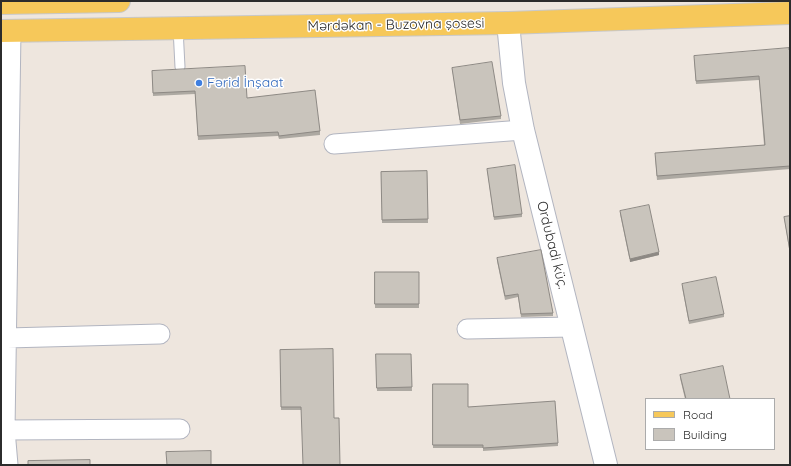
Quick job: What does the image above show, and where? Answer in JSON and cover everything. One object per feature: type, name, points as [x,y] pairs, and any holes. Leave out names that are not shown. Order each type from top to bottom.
[{"type":"main road","points":[[1,3],[119,1]]},
{"type":"main road","name":"Mərdəkan - Buzovna şosesi","points":[[6,31],[508,23],[790,14]]},
{"type":"street","name":"Ordubadi küç.","points":[[508,23],[514,83],[523,130],[606,465]]},
{"type":"street","points":[[6,31],[7,338],[5,430],[8,465]]},
{"type":"street","points":[[334,144],[523,130]]},
{"type":"street","points":[[467,329],[572,327]]},
{"type":"street","points":[[7,338],[160,334]]},
{"type":"street","points":[[5,430],[180,429]]},
{"type":"lane","points":[[178,28],[180,67]]},
{"type":"building","points":[[789,48],[790,166],[657,176],[655,153],[765,145],[759,76],[696,81],[694,56]]},
{"type":"building","points":[[492,62],[501,116],[460,120],[452,68]]},
{"type":"building","points":[[245,66],[247,98],[315,90],[320,131],[279,136],[278,132],[198,136],[195,91],[153,93],[152,71]]},
{"type":"building","points":[[515,165],[522,214],[494,217],[487,169]]},
{"type":"building","points":[[427,171],[428,219],[382,220],[381,172]]},
{"type":"building","points":[[649,205],[659,252],[630,259],[620,211]]},
{"type":"building","points":[[790,216],[790,251],[784,217]]},
{"type":"building","points":[[541,250],[553,313],[521,314],[518,294],[505,296],[497,258]]},
{"type":"building","points":[[375,272],[419,272],[419,304],[375,304]]},
{"type":"building","points":[[716,277],[724,314],[689,321],[682,284]]},
{"type":"building","points":[[333,349],[334,418],[339,418],[340,465],[303,465],[301,407],[281,407],[280,350]]},
{"type":"building","points":[[376,354],[411,354],[412,387],[377,388]]},
{"type":"building","points":[[723,366],[730,398],[686,398],[680,375]]},
{"type":"building","points":[[433,384],[468,384],[468,407],[555,401],[558,443],[483,448],[483,445],[433,445]]},
{"type":"building","points":[[211,451],[211,465],[167,465],[166,452]]},
{"type":"building","points":[[90,460],[90,465],[28,465],[28,461]]},
{"type":"place","name":"Fərid İnşaat","points":[[199,83]]}]
